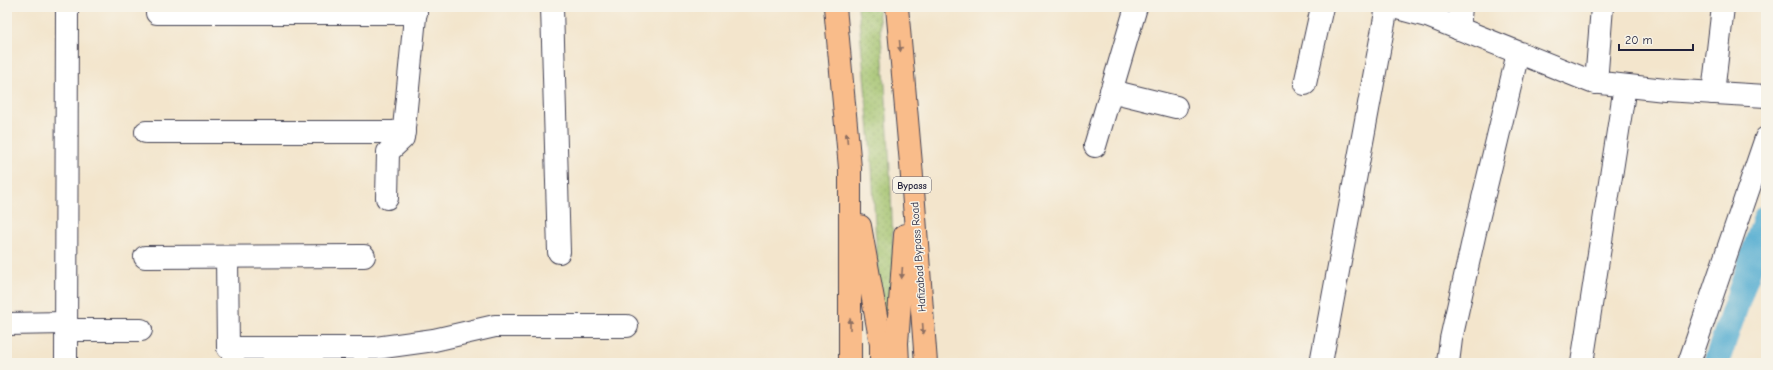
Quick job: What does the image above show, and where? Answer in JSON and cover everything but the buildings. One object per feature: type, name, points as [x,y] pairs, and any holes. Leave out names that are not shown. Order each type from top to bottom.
[{"type":"highway","points":[[835,7],[850,168],[881,344],[881,363]]},
{"type":"highway","name":"Hafizabad Bypass Road","points":[[897,7],[911,164],[926,363]]},
{"type":"highway","name":"Bypass","points":[[898,363],[897,343],[911,164]]},
{"type":"highway","points":[[850,168],[850,363]]},
{"type":"street","points":[[66,363],[67,7]]},
{"type":"street","points":[[552,7],[559,252]]},
{"type":"street","points":[[1095,146],[1136,7]]},
{"type":"street","points":[[1305,84],[1322,7]]},
{"type":"street","points":[[1321,363],[1387,7]]},
{"type":"street","points":[[1393,7],[1430,17],[1596,83],[1766,96]]},
{"type":"street","points":[[1458,29],[1461,7]]},
{"type":"street","points":[[1596,83],[1602,7]]},
{"type":"street","points":[[1713,93],[1723,7]]},
{"type":"street","points":[[157,13],[416,10],[404,132],[403,138],[388,152],[387,198]]},
{"type":"street","points":[[1448,363],[1451,339],[1475,232],[1518,53]]},
{"type":"street","points":[[1582,363],[1625,86]]},
{"type":"street","points":[[1111,91],[1176,107]]},
{"type":"street","points":[[146,132],[404,132]]},
{"type":"street","points":[[1689,363],[1766,138]]},
{"type":"street","points":[[145,257],[364,256]]},
{"type":"street","points":[[227,257],[228,348],[349,355],[376,348],[434,340],[495,326],[628,326]]},
{"type":"street","points":[[7,324],[141,330]]},
{"type":"green space","points":[[858,7],[878,7],[886,96],[898,363],[881,344],[872,166]]},
{"type":"waterway","points":[[1716,363],[1766,218]]}]
